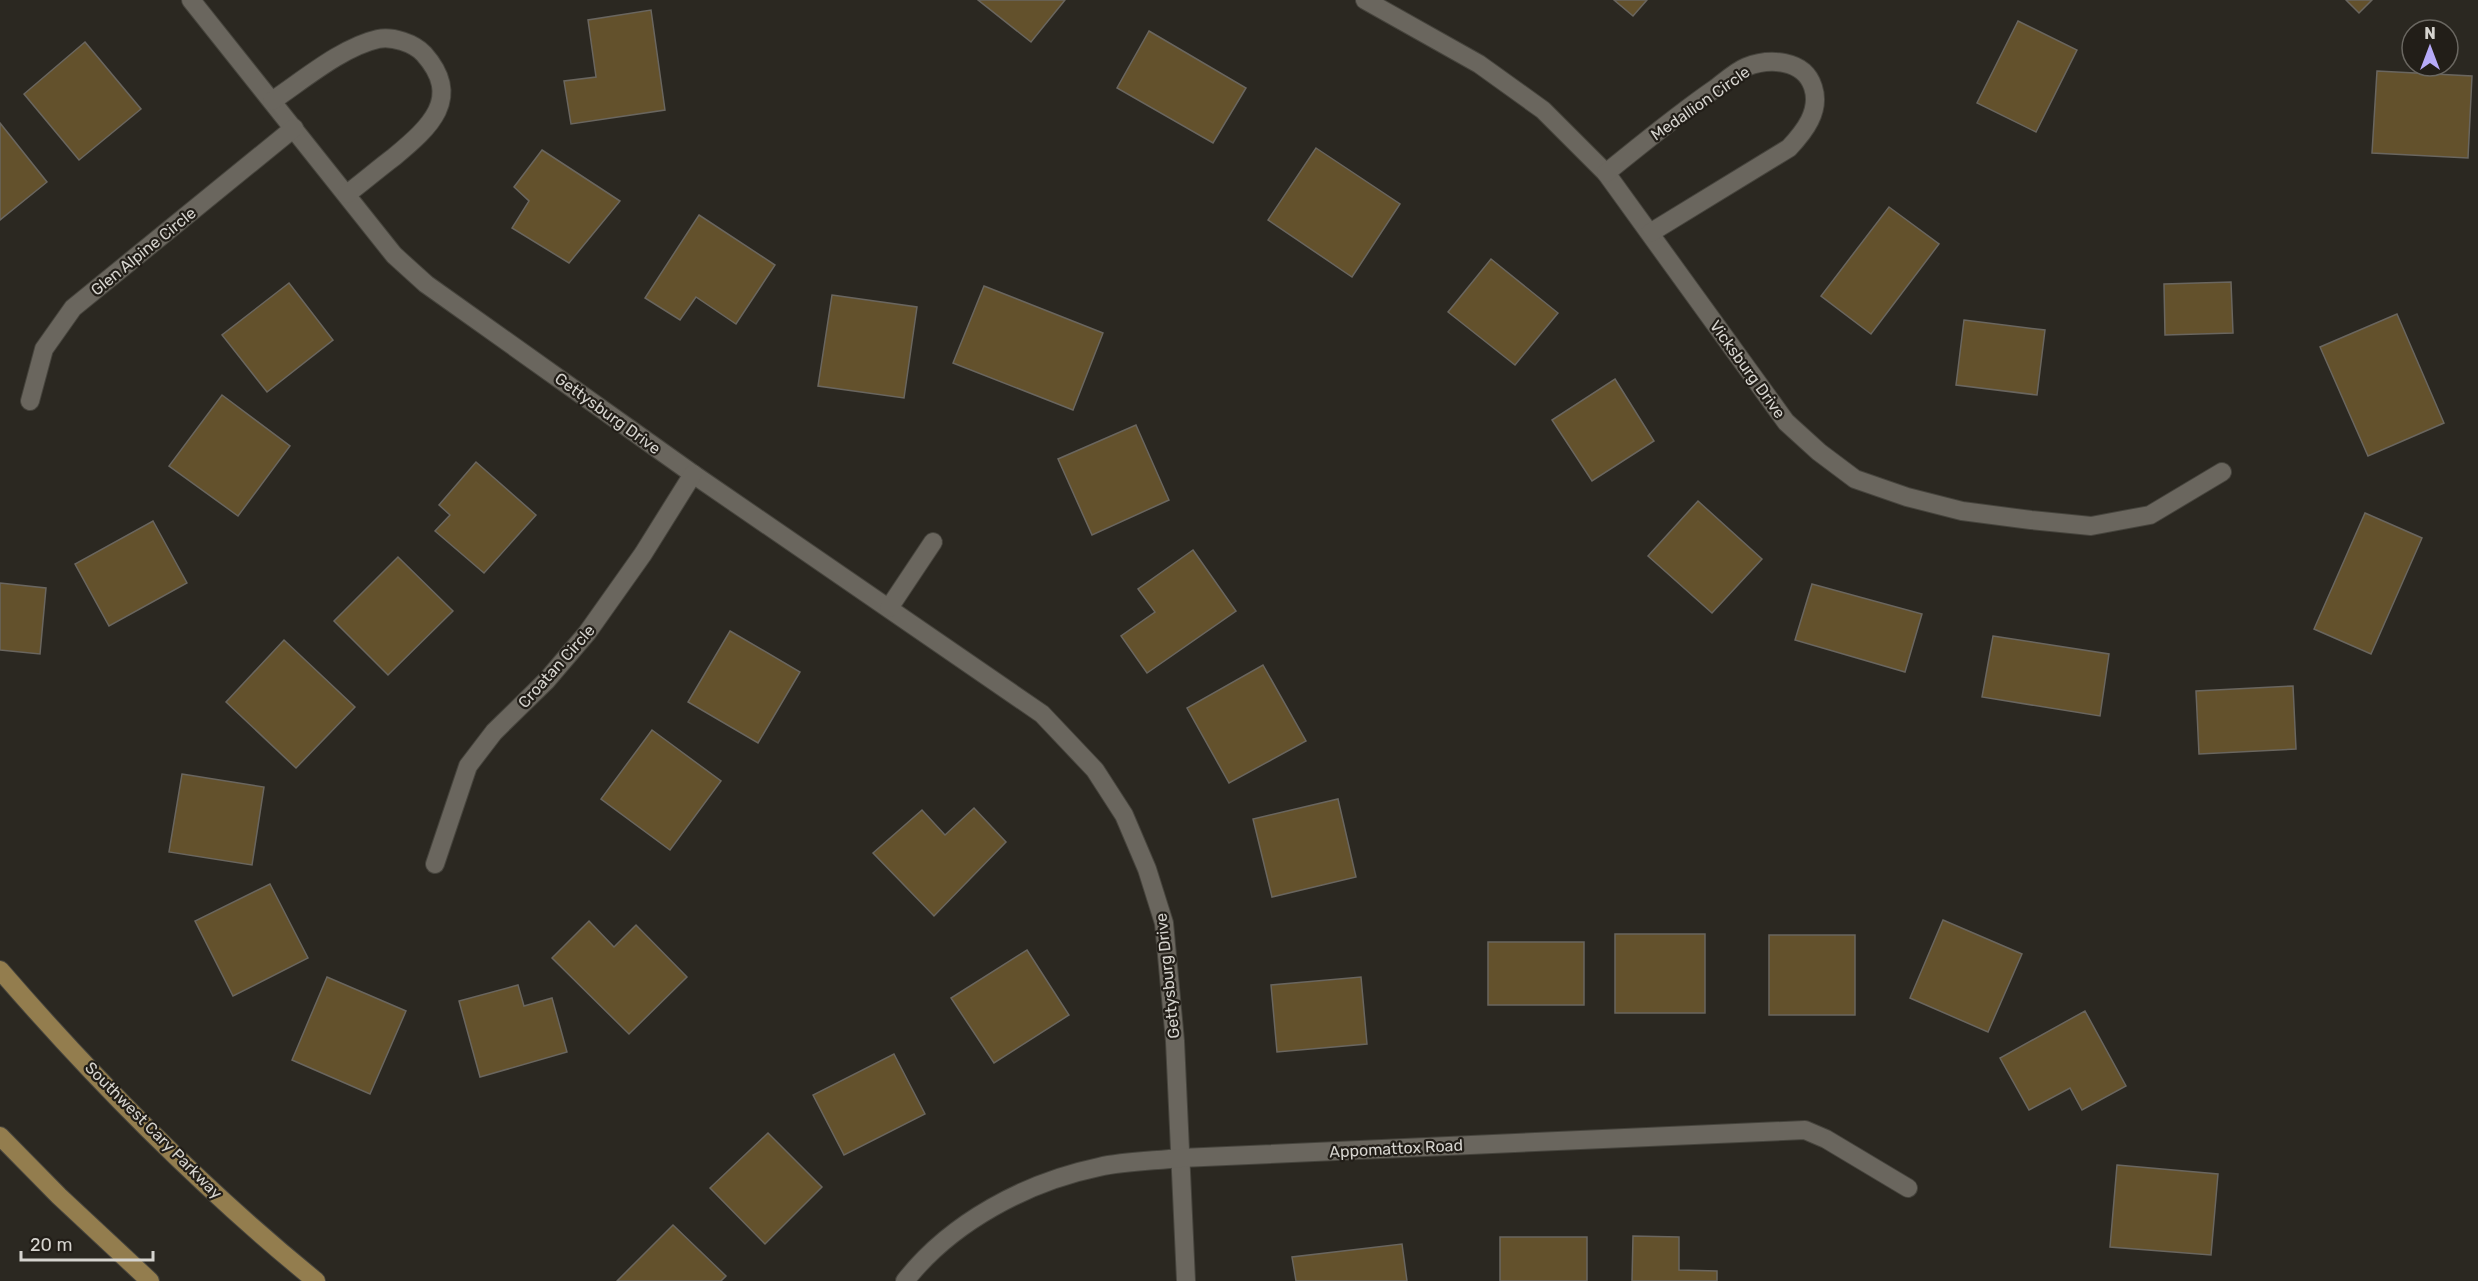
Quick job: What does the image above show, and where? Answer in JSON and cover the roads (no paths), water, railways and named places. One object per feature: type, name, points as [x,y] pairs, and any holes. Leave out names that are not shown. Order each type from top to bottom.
[{"type":"main road","name":"Southwest Cary Parkway","points":[[0,970],[156,1136],[279,1250],[316,1281]]},
{"type":"main road","points":[[0,1136],[59,1196],[150,1281]]},
{"type":"street","name":"Gettysburg Drive","points":[[190,0],[348,194],[394,255],[426,284],[693,474],[1042,714],[1095,770],[1124,815],[1148,869],[1164,923],[1171,988],[1186,1281]]},
{"type":"street","name":"Vicksburg Drive","points":[[1365,0],[1479,64],[1543,110],[1606,173],[1786,422],[1819,452],[1855,478],[1907,498],[1962,511],[2091,526],[2150,515],[2222,472]]},
{"type":"street","points":[[272,101],[334,59],[364,43],[380,38],[400,40],[421,50],[436,68],[441,84],[442,99],[437,114],[422,134],[348,194]]},
{"type":"street","name":"Medallion Circle","points":[[1606,173],[1686,108],[1745,67],[1764,62],[1784,61],[1805,73],[1814,88],[1814,110],[1806,129],[1789,148],[1650,233]]},
{"type":"street","name":"Glen Alpine Circle","points":[[30,401],[44,349],[73,308],[294,128]]},
{"type":"street","name":"Croatan Circle","points":[[435,864],[468,766],[494,732],[547,680],[587,633],[643,554],[693,474]]},
{"type":"street","points":[[889,608],[933,542]]},
{"type":"street","name":"Appomattox Road","points":[[905,1281],[919,1263],[954,1233],[991,1209],[1044,1182],[1100,1166],[1181,1158],[1805,1130],[1826,1138],[1908,1188]]}]
